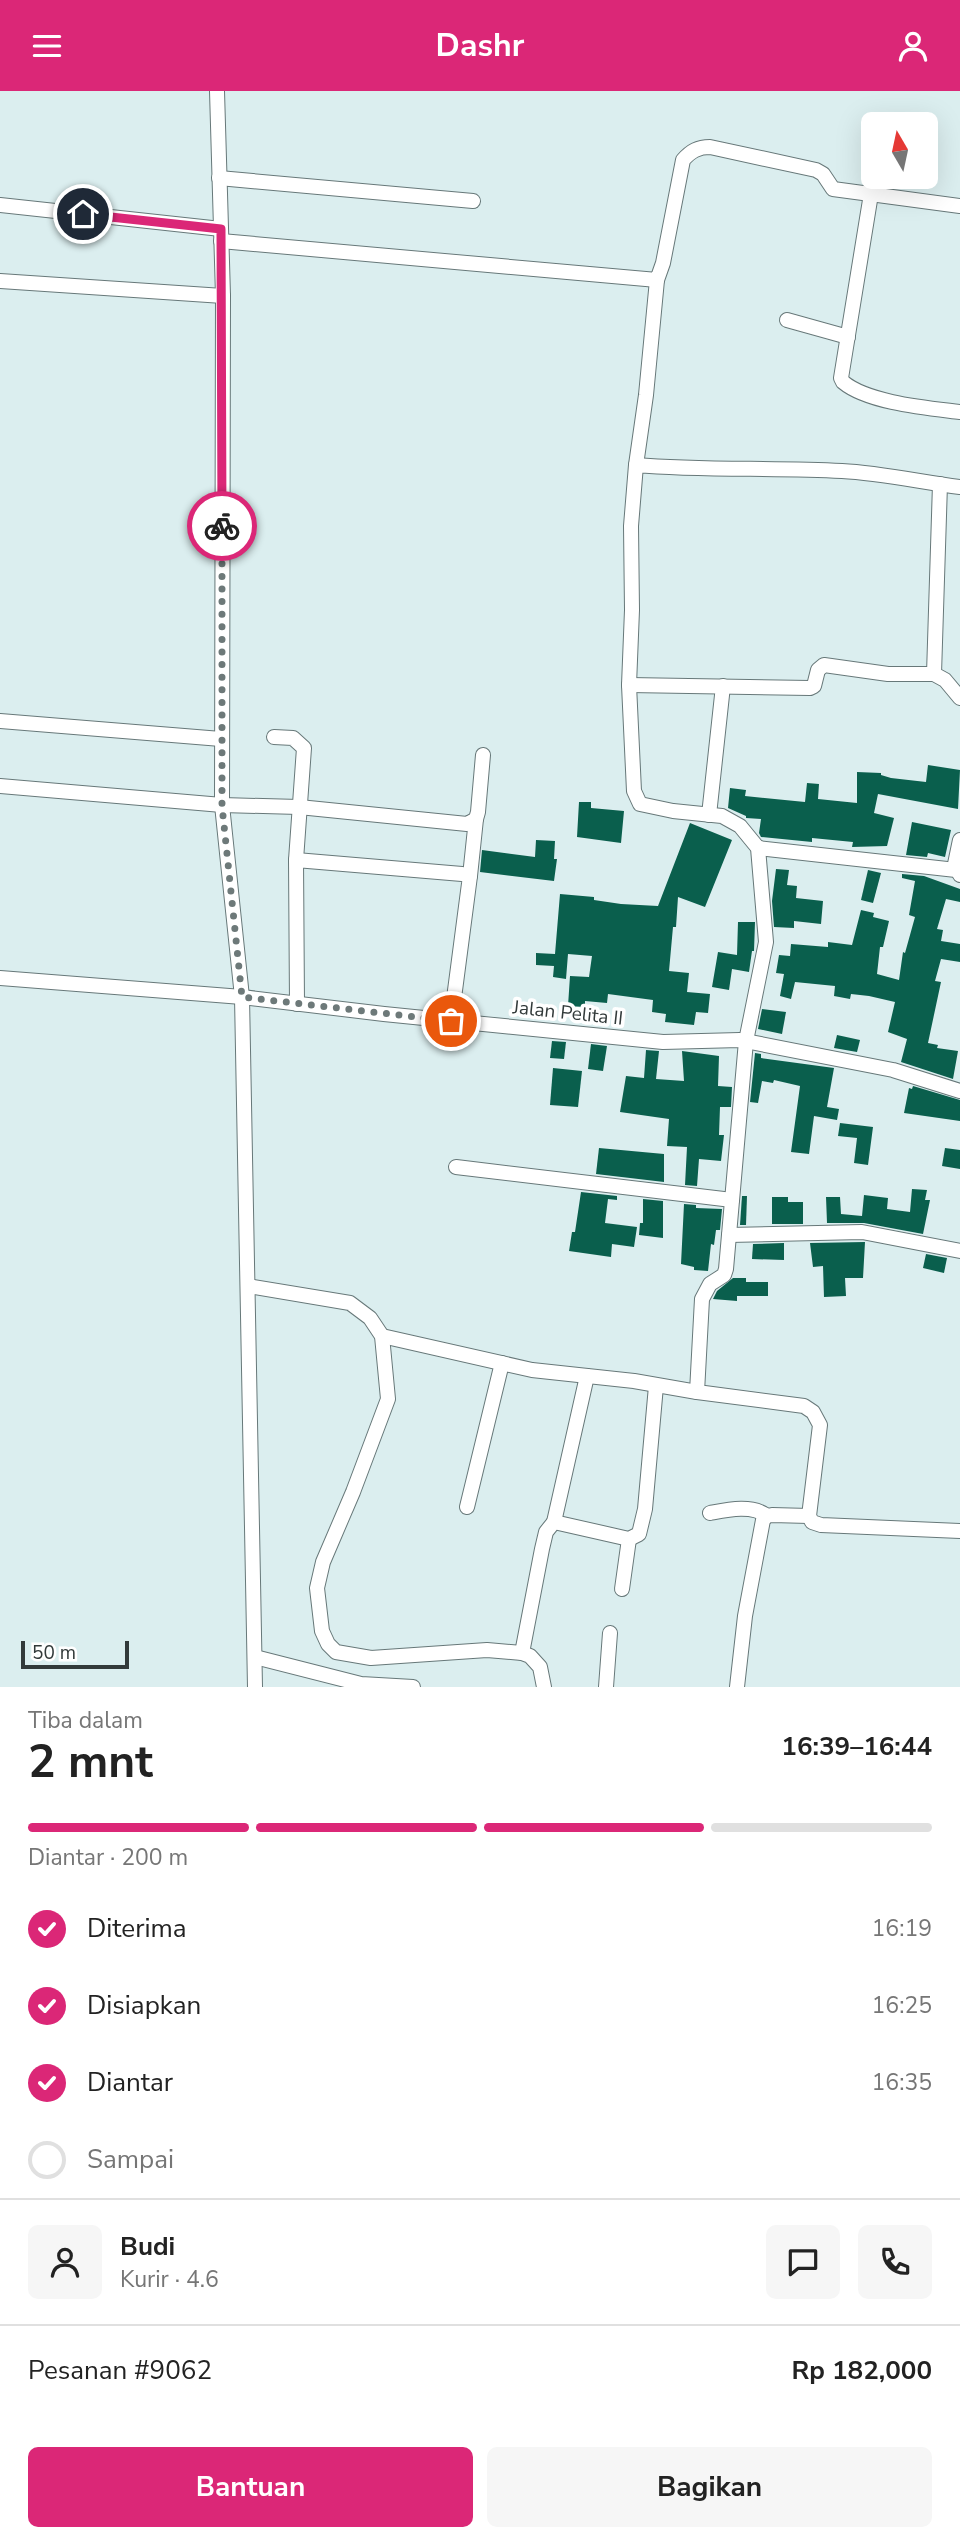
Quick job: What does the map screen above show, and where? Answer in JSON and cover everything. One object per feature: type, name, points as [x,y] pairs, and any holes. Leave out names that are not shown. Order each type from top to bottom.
[{"type":"street","points":[[217,91],[223,296],[222,806],[242,997],[255,1687]]},
{"type":"street","points":[[697,1392],[702,1299],[710,1284],[725,1273],[746,1041],[766,941],[758,848],[740,826],[722,816],[643,806],[634,790],[629,685],[631,526],[646,395],[654,280],[663,263],[683,160],[690,152],[701,147],[817,170],[833,189],[960,207]]},
{"type":"street","points":[[219,178],[473,201]]},
{"type":"street","points":[[871,194],[842,378],[846,385],[858,392],[909,405],[960,412]]},
{"type":"street","points":[[0,205],[221,235],[654,280]]},
{"type":"street","points":[[0,281],[223,296]]},
{"type":"street","points":[[787,320],[848,337]]},
{"type":"street","points":[[636,465],[655,468],[750,467],[845,471],[960,487]]},
{"type":"street","points":[[934,674],[940,484]]},
{"type":"street","points":[[629,685],[810,688],[814,686],[818,670],[824,665],[888,674],[934,674],[951,686],[960,698]]},
{"type":"street","points":[[709,815],[723,686]]},
{"type":"street","points":[[0,721],[221,739]]},
{"type":"street","points":[[274,737],[293,738],[304,748],[296,860],[297,1004]]},
{"type":"street","points":[[451,1021],[483,755]]},
{"type":"street","points":[[0,786],[222,806],[299,807],[458,824],[472,823],[476,819]]},
{"type":"street","points":[[758,848],[958,873],[960,841]]},
{"type":"street","points":[[296,860],[470,876]]},
{"type":"street","name":"Jalan Pelita II","points":[[0,978],[242,997],[663,1042],[746,1041],[892,1070],[960,1091]]},
{"type":"street","points":[[456,1167],[732,1200]]},
{"type":"street","points":[[729,1235],[862,1232],[960,1251]]},
{"type":"street","points":[[248,1291],[350,1303],[370,1318],[382,1336],[388,1399],[323,1562],[317,1588],[322,1631],[328,1644],[336,1652],[371,1658],[487,1650],[522,1653],[530,1656],[540,1667],[544,1687]]},
{"type":"street","points":[[382,1336],[533,1370],[804,1406],[813,1412],[820,1425],[809,1516],[812,1522],[821,1525],[960,1531]]},
{"type":"street","points":[[467,1507],[502,1363]]},
{"type":"street","points":[[522,1653],[546,1532],[554,1523],[587,1376]]},
{"type":"street","points":[[554,1523],[629,1539],[639,1534],[645,1509],[656,1386]]},
{"type":"street","points":[[710,1513],[749,1510],[766,1516],[809,1516]]},
{"type":"street","points":[[737,1687],[745,1616],[763,1520],[766,1516]]},
{"type":"street","points":[[622,1589],[629,1539]]},
{"type":"street","points":[[606,1687],[610,1633]]},
{"type":"street","points":[[255,1657],[361,1684],[413,1687]]},
{"type":"building","points":[[928,765],[960,770],[958,809],[878,794],[874,813],[894,818],[887,846],[852,847],[853,842],[812,838],[812,842],[761,837],[761,819],[746,818],[728,808],[730,788],[746,790],[745,796],[805,802],[807,783],[819,784],[818,799],[857,803],[857,772],[881,773],[891,778],[926,782]]},
{"type":"building","points":[[579,802],[591,802],[591,808],[624,811],[621,843],[577,837]]},
{"type":"building","points":[[912,822],[951,830],[945,857],[928,853],[927,857],[906,855]]},
{"type":"building","points":[[690,823],[732,840],[705,907],[678,897],[676,927],[673,927],[669,971],[689,973],[687,992],[710,994],[708,1013],[696,1012],[694,1025],[665,1022],[666,1014],[652,1012],[653,1000],[608,994],[607,1003],[585,1001],[585,1007],[568,1006],[570,976],[589,977],[592,956],[568,954],[566,979],[553,977],[554,966],[536,965],[536,953],[555,954],[560,894],[594,897],[594,900],[621,904],[658,906]]},
{"type":"building","points":[[536,840],[555,841],[554,859],[557,859],[554,881],[480,872],[482,850],[535,857]]},
{"type":"building","points":[[776,869],[789,870],[787,885],[797,886],[796,898],[823,901],[821,924],[794,921],[794,928],[774,927],[772,901]]},
{"type":"building","points":[[868,870],[881,873],[873,903],[861,900]]},
{"type":"building","points":[[902,874],[924,876],[960,889],[960,902],[946,899],[937,929],[943,930],[941,941],[960,944],[960,962],[941,959],[935,981],[941,982],[928,1043],[938,1045],[937,1048],[958,1051],[953,1079],[901,1062],[907,1039],[888,1032],[895,1002],[851,994],[850,999],[834,996],[835,986],[795,982],[791,999],[780,996],[784,974],[776,973],[779,955],[790,956],[791,944],[828,947],[828,942],[852,945],[861,910],[874,913],[873,917],[889,921],[883,947],[880,947],[877,974],[899,980],[903,952],[905,953],[915,917],[909,915],[915,881],[902,878]]},
{"type":"building","points":[[738,922],[755,922],[754,951],[749,972],[732,969],[729,990],[712,987],[718,952],[737,955]]},
{"type":"building","points":[[762,1009],[786,1012],[782,1034],[758,1029]]},
{"type":"building","points":[[837,1035],[860,1040],[857,1052],[834,1048]]},
{"type":"building","points":[[552,1041],[566,1042],[564,1059],[550,1058]]},
{"type":"building","points":[[591,1044],[607,1046],[603,1071],[588,1069]]},
{"type":"building","points":[[646,1050],[659,1051],[656,1079],[684,1081],[682,1051],[719,1056],[718,1086],[732,1087],[731,1107],[720,1107],[719,1135],[724,1135],[721,1161],[699,1159],[697,1186],[685,1185],[687,1147],[667,1146],[669,1119],[620,1112],[626,1076],[644,1078]]},
{"type":"building","points":[[755,1053],[761,1054],[761,1058],[834,1068],[827,1107],[839,1109],[837,1120],[814,1116],[809,1154],[791,1152],[800,1086],[774,1080],[773,1083],[762,1081],[758,1103],[750,1102]]},
{"type":"building","points":[[553,1068],[582,1071],[578,1107],[550,1105]]},
{"type":"building","points":[[913,1086],[960,1100],[960,1121],[904,1113],[909,1088],[912,1089]]},
{"type":"building","points":[[840,1123],[873,1127],[868,1165],[854,1163],[857,1138],[838,1136]]},
{"type":"building","points":[[599,1148],[664,1154],[664,1182],[596,1174]]},
{"type":"building","points":[[945,1148],[960,1150],[960,1169],[942,1166]]},
{"type":"building","points":[[912,1189],[927,1190],[925,1200],[930,1200],[923,1234],[864,1223],[827,1223],[826,1197],[840,1197],[841,1214],[862,1216],[864,1195],[888,1198],[887,1209],[910,1212]]},
{"type":"building","points":[[581,1192],[617,1196],[617,1200],[608,1199],[605,1223],[637,1227],[634,1247],[612,1244],[611,1257],[569,1251]]},
{"type":"building","points":[[742,1196],[747,1196],[746,1225],[740,1225]]},
{"type":"building","points":[[772,1197],[788,1197],[788,1202],[803,1202],[803,1224],[772,1224]]},
{"type":"building","points":[[643,1199],[663,1201],[663,1238],[639,1235],[640,1223],[643,1223]]},
{"type":"building","points":[[684,1204],[696,1205],[696,1208],[722,1209],[720,1230],[716,1230],[714,1245],[711,1244],[708,1271],[694,1270],[694,1267],[681,1264]]},
{"type":"building","points":[[865,1242],[863,1278],[845,1278],[846,1296],[824,1297],[823,1266],[813,1267],[810,1243]]},
{"type":"building","points":[[784,1243],[784,1260],[752,1259],[753,1244]]},
{"type":"building","points":[[926,1254],[947,1258],[944,1273],[923,1268]]},
{"type":"building","points":[[733,1278],[746,1278],[746,1282],[768,1282],[768,1296],[737,1296],[737,1301],[713,1299],[717,1291]]},
{"type":"way so far","points":[[222,526],[222,806],[242,997],[451,1021]]},
{"type":"route","points":[[83,214],[221,229],[222,526]]}]
